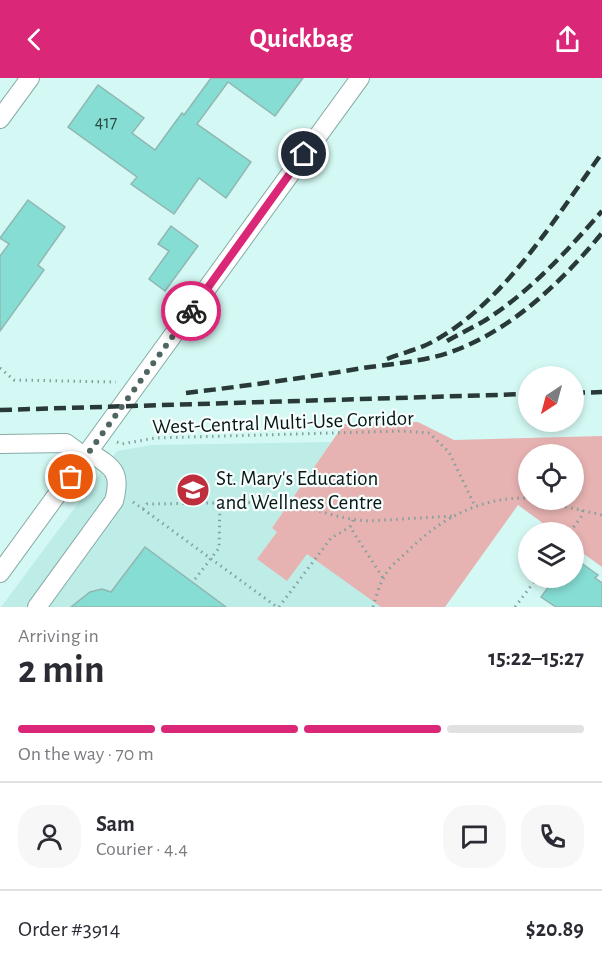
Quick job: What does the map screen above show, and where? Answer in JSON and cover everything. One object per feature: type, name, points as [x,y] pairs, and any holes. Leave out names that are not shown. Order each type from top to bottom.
[{"type":"street","points":[[0,119],[7,95],[30,78]]},
{"type":"street","points":[[0,573],[360,78]]},
{"type":"street","points":[[0,444],[66,443],[112,466],[118,484],[114,501],[37,607]]},
{"type":"path","points":[[0,368],[14,380],[139,383]]},
{"type":"path","name":"West-Central Multi-Use Corridor","points":[[101,435],[122,444],[155,438],[402,431],[429,433],[449,452],[475,506]]},
{"type":"path","points":[[117,491],[278,607],[331,538],[350,527],[353,520]]},
{"type":"path","points":[[373,607],[388,570],[423,535],[475,506],[507,498],[518,498]]},
{"type":"path","points":[[143,509],[147,504],[280,502],[300,505],[353,520],[454,516]]},
{"type":"path","points":[[195,579],[219,548],[220,503]]},
{"type":"path","points":[[584,509],[602,515]]},
{"type":"path","points":[[350,527],[383,578]]},
{"type":"path","points":[[515,607],[529,588]]},
{"type":"shaded area","points":[[418,422],[454,440],[602,436],[602,567],[584,554],[584,522],[541,522],[525,510],[584,510],[584,444],[518,444],[518,505],[445,607],[381,607],[307,554],[287,581],[257,559],[277,532],[272,528],[344,424]]},
{"type":"shaded area","name":"St. Mary's Education and Wellness Centre","points":[[332,442],[272,528],[381,607],[1,607],[117,451],[152,445]]},
{"type":"building","points":[[211,78],[303,78],[275,116],[228,82],[197,124],[251,162],[226,198],[199,178],[174,214],[131,184],[137,177],[68,127],[98,85],[144,118],[132,133],[155,150]]},
{"type":"building","points":[[28,200],[65,227],[38,265],[44,270],[0,331],[0,256],[9,244],[0,238]]},
{"type":"building","points":[[171,226],[198,246],[165,291],[149,279],[169,251],[158,244]]},
{"type":"building","points":[[145,547],[226,607],[71,607],[90,592],[102,589],[111,592]]},
{"type":"building","points":[[584,565],[598,575],[595,578],[602,583],[602,607],[556,607],[541,597],[548,588],[584,588]]},
{"type":"railway","points":[[387,359],[434,341],[460,324],[484,304],[547,231],[602,153]]},
{"type":"railway","points":[[447,341],[484,321],[517,297],[561,256],[602,211]]},
{"type":"railway","points":[[186,393],[415,361],[454,351],[486,336],[523,312],[557,282],[602,233]]},
{"type":"railway","points":[[584,393],[602,392]]},
{"type":"railway","points":[[0,410],[518,394]]},
{"type":"way so far","points":[[71,477],[191,311]]},
{"type":"place","name":"St. Mary's Education and Wellness Centre","points":[[193,490]]},
{"type":"route","points":[[191,311],[304,154]]}]
